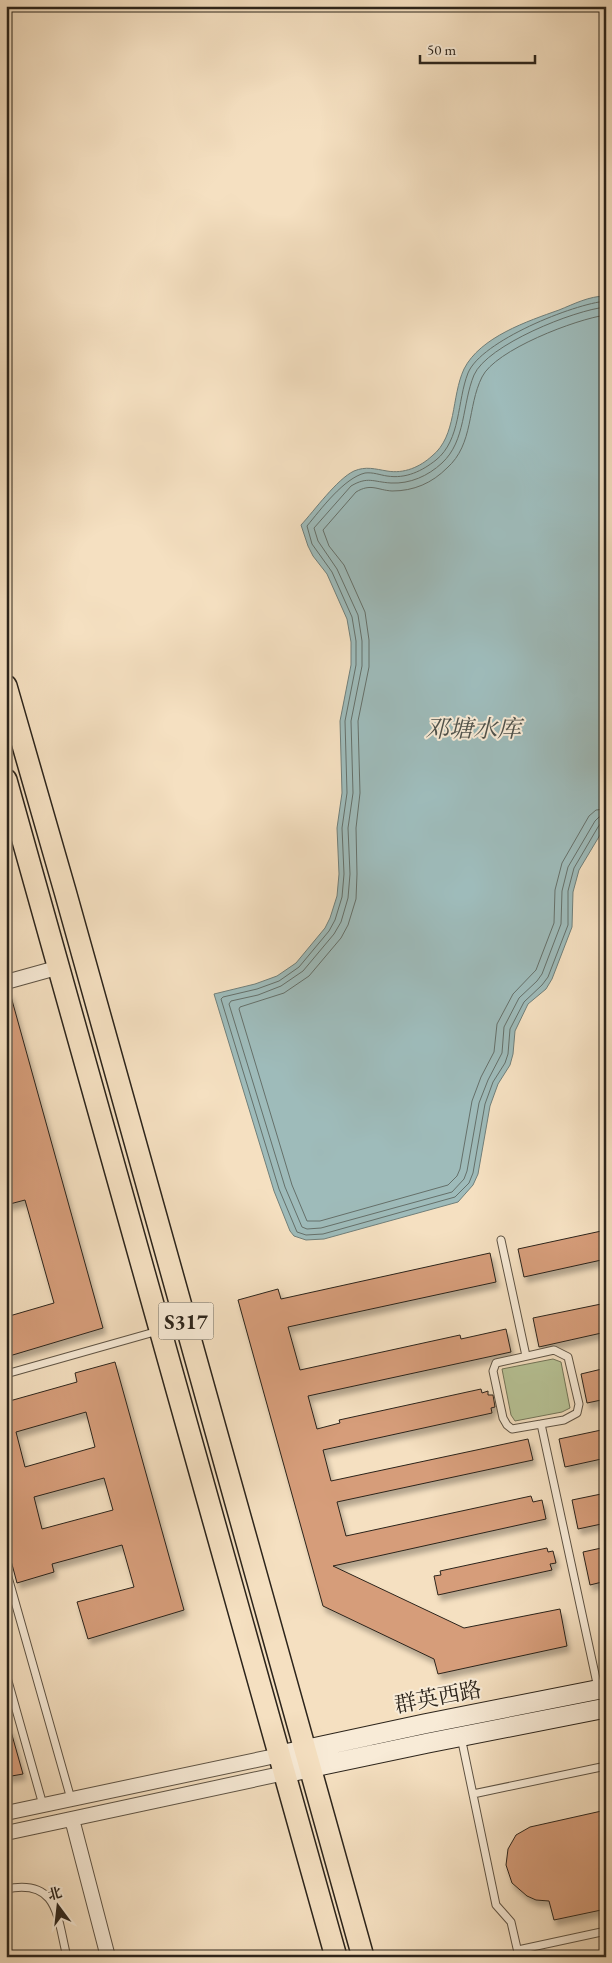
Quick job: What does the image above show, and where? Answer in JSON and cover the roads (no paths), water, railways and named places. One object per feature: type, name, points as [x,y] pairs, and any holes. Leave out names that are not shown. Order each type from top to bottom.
[{"type":"main road","name":"S317","points":[[6,686],[363,1957]]},
{"type":"main road","name":"S317","points":[[6,780],[60,967],[336,1957]]},
{"type":"main road","name":"群英西路","points":[[308,1759],[602,1689]]},
{"type":"main road","name":"群英西路","points":[[308,1759],[460,1736],[606,1708]]},
{"type":"main road","points":[[282,1764],[308,1759]]},
{"type":"street","points":[[6,982],[60,967]]},
{"type":"street","points":[[6,1813],[71,1799],[282,1764]]},
{"type":"street","points":[[6,1833],[72,1819],[282,1764]]},
{"type":"street","points":[[72,1819],[108,1957]]},
{"type":"lane","points":[[501,1240],[526,1356]]},
{"type":"lane","points":[[6,1374],[161,1330]]},
{"type":"lane","points":[[554,1350],[568,1357],[579,1404],[577,1413],[572,1417],[518,1429],[512,1429],[507,1425],[503,1418],[493,1371],[496,1363],[526,1356],[554,1350]]},
{"type":"lane","points":[[541,1424],[602,1689]]},
{"type":"lane","points":[[6,1570],[71,1799]]},
{"type":"lane","points":[[6,1674],[43,1805]]},
{"type":"lane","points":[[460,1736],[496,1905],[512,1922],[518,1953],[606,1931]]},
{"type":"lane","points":[[473,1794],[606,1766]]},
{"type":"lane","points":[[6,1889],[23,1886],[33,1887],[45,1894],[53,1902],[67,1957]]},
{"type":"water","name":"邓塘水库","points":[[606,296],[606,825],[579,870],[573,892],[572,927],[552,979],[546,989],[528,1004],[515,1031],[510,1065],[498,1084],[490,1106],[478,1174],[473,1185],[458,1202],[324,1239],[306,1240],[294,1236],[290,1231],[274,1191],[214,994],[255,984],[277,976],[296,963],[325,928],[337,896],[339,874],[337,828],[342,793],[340,721],[351,665],[351,642],[347,619],[327,574],[308,546],[301,525],[333,488],[354,471],[367,468],[393,472],[406,470],[417,466],[432,456],[446,438],[464,369],[481,348],[493,339],[520,325],[582,301]]}]
